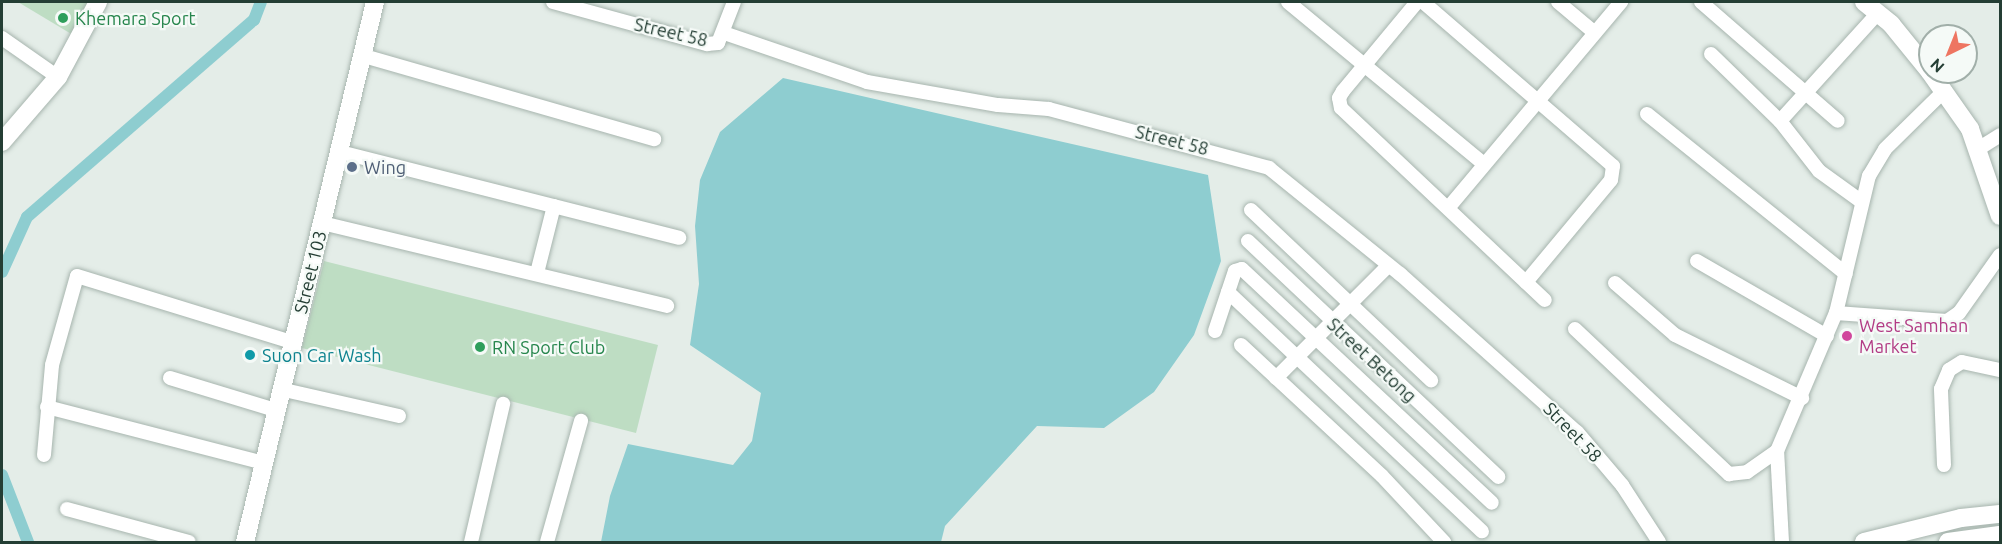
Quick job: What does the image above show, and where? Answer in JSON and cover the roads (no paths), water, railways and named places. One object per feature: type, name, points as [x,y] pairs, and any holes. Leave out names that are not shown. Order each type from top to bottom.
[{"type":"street","points":[[4,136],[58,77],[98,2]]},
{"type":"street","name":"Street 103","points":[[245,543],[280,389],[364,56],[375,2]]},
{"type":"street","name":"Street 58","points":[[553,2],[707,44],[718,42],[724,33],[867,82],[998,105],[1049,109],[1269,168],[1388,266],[1577,432],[1622,485],[1659,543]]},
{"type":"street","points":[[724,33],[734,2]]},
{"type":"street","points":[[1288,2],[1365,63],[1484,164]]},
{"type":"street","points":[[1417,2],[1365,63],[1339,98],[1341,108],[1449,207],[1545,300]]},
{"type":"street","points":[[1423,2],[1613,166],[1611,180],[1526,282]]},
{"type":"street","points":[[1558,2],[1595,33]]},
{"type":"street","points":[[1449,207],[1621,2]]},
{"type":"street","points":[[1701,2],[1838,121]]},
{"type":"street","points":[[1780,121],[1871,7],[1918,59]]},
{"type":"street","points":[[2,39],[58,77]]},
{"type":"street","points":[[1711,54],[1780,121],[1819,171],[1862,202]]},
{"type":"street","points":[[364,56],[654,139]]},
{"type":"street","points":[[1941,84],[1960,110],[1978,149],[2001,216]]},
{"type":"street","points":[[1782,543],[1777,451],[1802,398],[1836,313],[1869,176],[1885,149],[1946,90]]},
{"type":"street","points":[[1647,114],[1846,274]]},
{"type":"street","points":[[1978,149],[2001,135]]},
{"type":"street","points":[[340,152],[679,238]]},
{"type":"street","points":[[537,273],[554,207]]},
{"type":"street","points":[[1251,210],[1431,380]]},
{"type":"street","points":[[322,223],[667,306]]},
{"type":"street","name":"Street Betong","points":[[1248,241],[1498,477]]},
{"type":"street","points":[[1836,313],[1947,321],[1959,313],[2001,255]]},
{"type":"street","points":[[1697,261],[1827,336]]},
{"type":"street","points":[[1276,378],[1388,266]]},
{"type":"street","points":[[1215,331],[1235,271],[1242,269],[1318,337],[1492,503]]},
{"type":"street","points":[[44,455],[52,366],[76,276],[292,342]]},
{"type":"street","points":[[1614,283],[1675,334],[1802,398]]},
{"type":"street","points":[[1228,292],[1482,531]]},
{"type":"street","points":[[1575,329],[1729,474],[1747,472],[1777,451]]},
{"type":"street","points":[[1241,345],[1382,476],[1444,543]]},
{"type":"street","points":[[1944,465],[1941,389],[1949,370],[1962,362],[2001,370]]},
{"type":"street","points":[[170,378],[275,410]]},
{"type":"street","points":[[280,389],[399,416]]},
{"type":"street","points":[[471,543],[503,404]]},
{"type":"street","points":[[47,407],[263,463]]},
{"type":"street","points":[[547,543],[581,420]]},
{"type":"street","points":[[1454,466],[1470,451]]},
{"type":"street","points":[[66,509],[189,543]]},
{"type":"street","points":[[1864,543],[1961,518],[2001,514]]},
{"type":"street","points":[[1948,543],[2001,535]]},
{"type":"water","points":[[783,78],[1208,175],[1221,261],[1194,335],[1154,392],[1104,428],[1037,426],[945,526],[941,542],[601,542],[610,496],[628,444],[733,465],[752,441],[761,393],[690,345],[699,284],[695,226],[700,180],[720,132]]},
{"type":"waterway","points":[[2,272],[27,217],[254,20],[261,2]]},
{"type":"waterway","points":[[2,475],[28,542]]},
{"type":"place","name":"Khemara Sport","points":[[63,18]]},
{"type":"place","name":"Wing","points":[[352,167]]},
{"type":"place","name":"West Samhan Market","points":[[1847,336]]},
{"type":"place","name":"RN Sport Club","points":[[480,347]]},
{"type":"place","name":"Suon Car Wash","points":[[250,355]]}]
